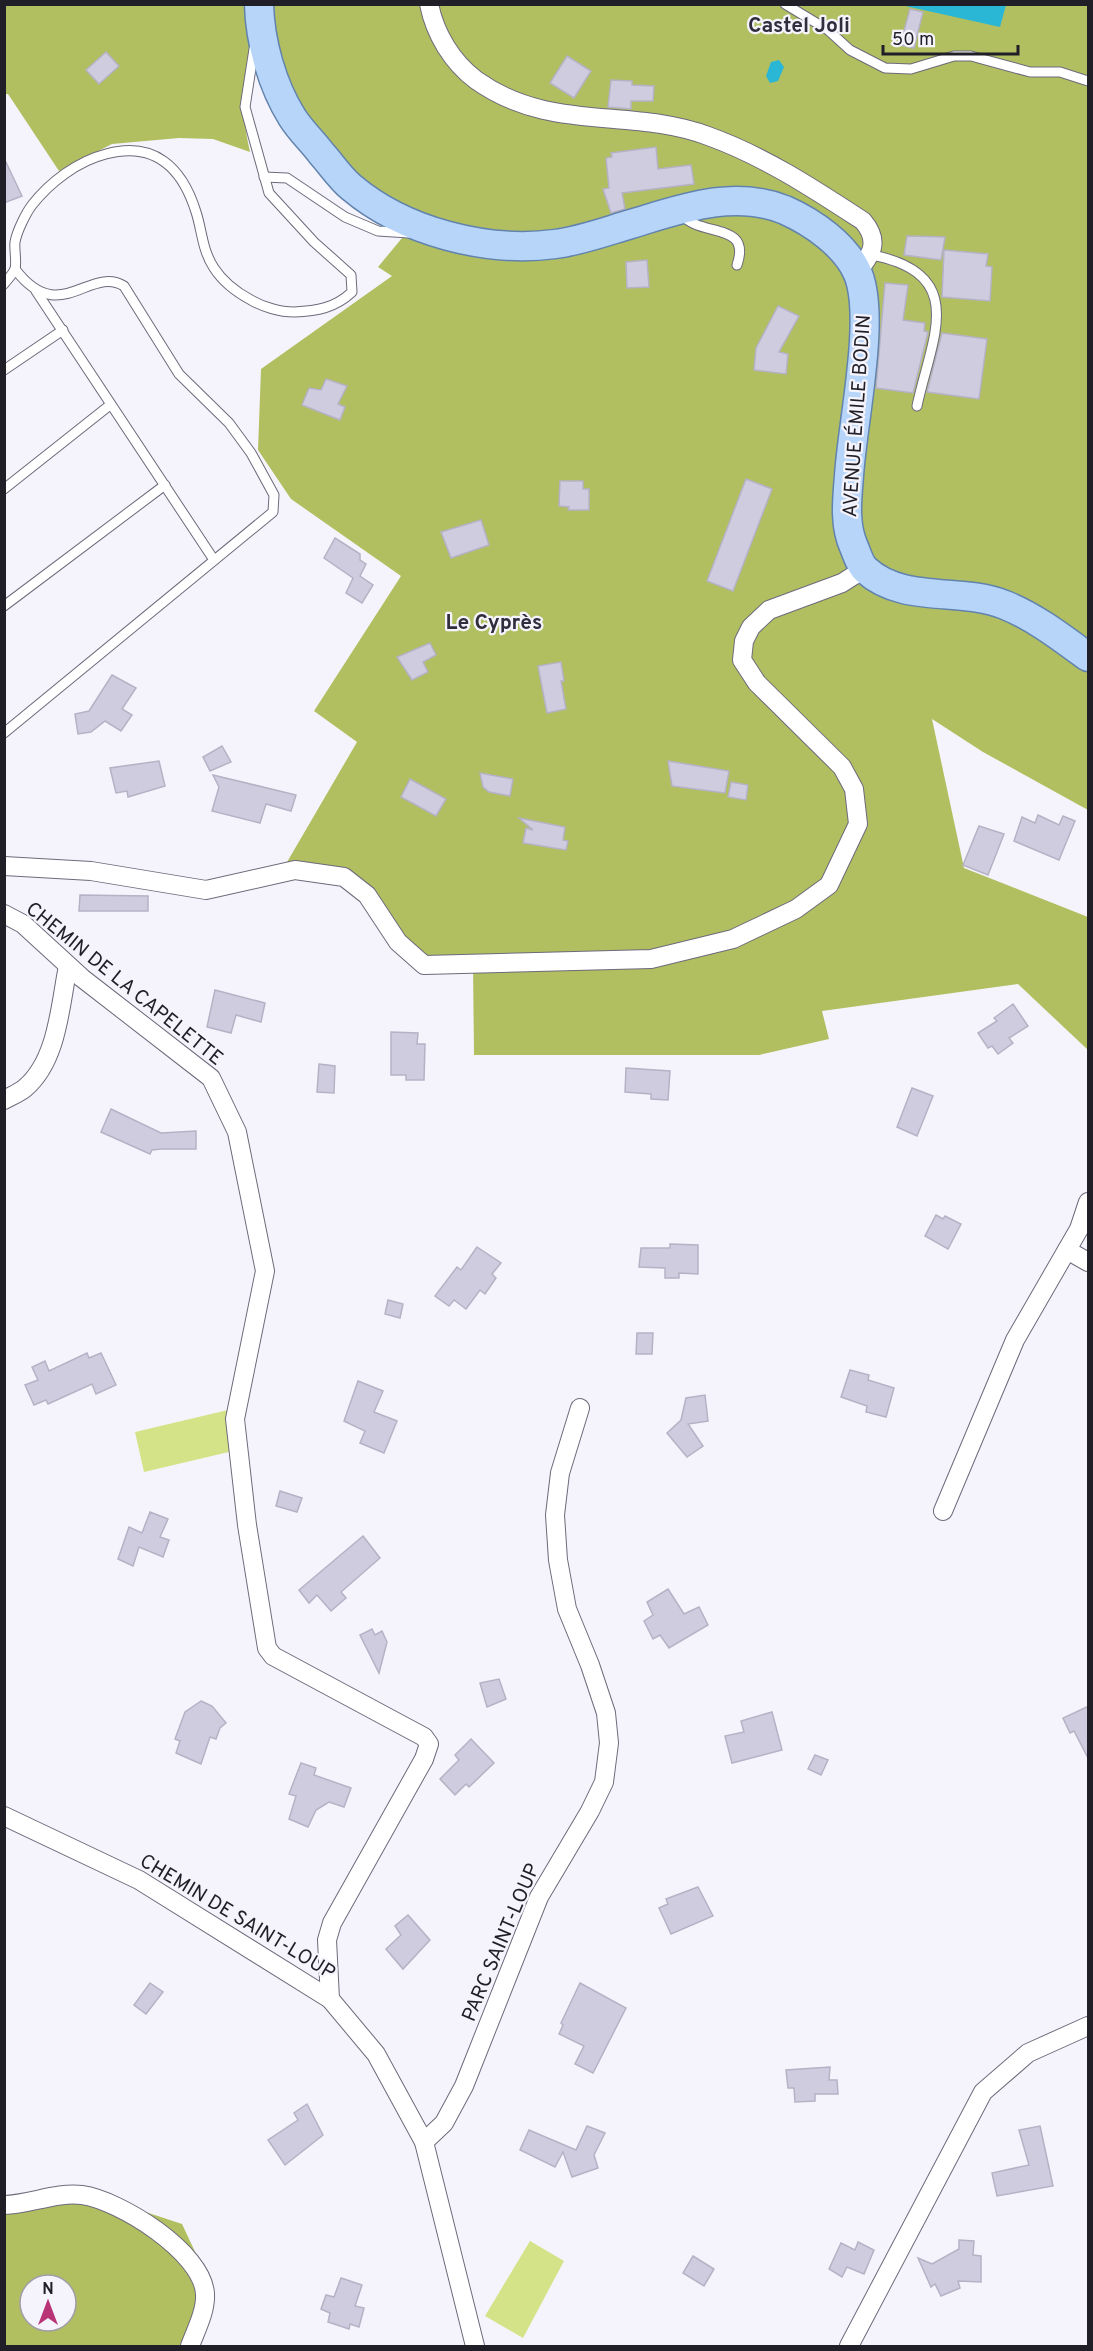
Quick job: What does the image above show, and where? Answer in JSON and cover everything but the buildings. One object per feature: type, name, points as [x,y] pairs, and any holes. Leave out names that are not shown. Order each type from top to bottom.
[{"type":"main road","name":"AVENUE ÉMILE BODIN","points":[[256,10],[273,78],[292,117],[349,185],[369,201],[440,236],[499,246],[556,244],[677,210],[742,200],[784,210],[824,232],[865,264],[864,318],[846,511],[850,537],[864,569]]},
{"type":"main road","points":[[864,569],[888,583],[915,591],[981,598],[1004,604],[1029,616],[1089,657]]},
{"type":"street","points":[[429,4],[440,39],[462,70],[492,91],[523,106],[574,116],[667,126],[707,135],[797,178],[863,221],[872,236],[874,246],[865,264]]},
{"type":"street","points":[[4,866],[91,872],[206,890],[295,870],[344,877],[367,895],[398,942],[424,965],[651,959],[733,939],[796,909],[829,885],[858,824],[854,789],[842,767],[757,683],[742,660],[744,641],[752,627],[769,610],[842,583],[864,569]]},
{"type":"street","name":"CHEMIN DE LA CAPELETTE","points":[[4,914],[23,924],[68,966],[211,1078],[237,1132],[265,1270],[235,1419],[247,1526],[267,1648],[273,1656],[424,1737],[429,1744],[428,1751],[332,1923],[327,1940],[330,1999]]},
{"type":"street","points":[[4,1100],[25,1088],[41,1067],[52,1044],[68,966]]},
{"type":"street","points":[[943,1510],[1015,1340],[1079,1229],[1089,1202]]},
{"type":"street","points":[[1067,1250],[1089,1262]]},
{"type":"street","name":"PARC SAINT-LOUP","points":[[424,2142],[444,2124],[464,2086],[539,1897],[590,1811],[604,1782],[609,1743],[606,1713],[590,1665],[567,1609],[558,1560],[555,1515],[560,1473],[580,1408]]},
{"type":"street","name":"CHEMIN DE SAINT-LOUP","points":[[4,1816],[140,1880],[330,1999],[376,2054],[424,2142],[475,2346]]},
{"type":"street","points":[[849,2346],[983,2092],[1028,2053],[1089,2026]]},
{"type":"street","points":[[4,2205],[21,2204],[64,2194],[84,2195],[100,2200],[170,2238],[193,2265],[206,2294],[203,2311],[190,2346]]},
{"type":"lane","points":[[785,4],[828,30],[850,50],[885,68],[912,69],[954,56],[971,56],[1030,72],[1060,72],[1089,81]]},
{"type":"lane","points":[[4,284],[15,269],[15,240],[31,206],[49,186],[93,158],[122,149],[150,152],[168,162],[186,186],[197,213],[202,241],[213,267],[234,291],[260,306],[289,312],[315,311],[340,304],[352,292],[351,275],[314,242],[269,194],[245,107],[256,10]]},
{"type":"lane","points":[[264,177],[287,178],[345,217],[378,231],[440,236]]},
{"type":"lane","points":[[677,210],[693,225],[730,234],[736,238],[741,254],[737,265]]},
{"type":"lane","points":[[865,264],[910,267],[924,278],[937,308],[934,346],[916,406]]},
{"type":"lane","points":[[15,269],[36,291],[63,330],[110,405],[214,560]]},
{"type":"lane","points":[[4,733],[273,512],[274,495],[251,453],[229,423],[179,374],[124,286],[109,281],[60,296],[36,291]]},
{"type":"lane","points":[[4,370],[63,330]]},
{"type":"lane","points":[[4,489],[110,405]]},
{"type":"lane","points":[[4,606],[165,485]]},
{"type":"green space","points":[[4,5],[1088,5],[1088,810],[983,752],[932,719],[964,868],[1088,917],[1088,1050],[1018,984],[822,1011],[829,1039],[759,1055],[474,1055],[473,965],[406,957],[354,884],[283,869],[357,742],[314,711],[401,576],[291,499],[258,450],[261,369],[392,276],[378,267],[407,232],[248,61],[243,107],[250,152],[213,139],[179,138],[112,144],[59,171],[8,94],[5,94]]},
{"type":"green space","points":[[228,1410],[233,1451],[144,1472],[135,1432]]},
{"type":"green space","points":[[4,2196],[103,2198],[182,2224],[212,2288],[198,2346],[5,2346]]},
{"type":"green space","points":[[530,2241],[564,2261],[523,2338],[485,2316]]},
{"type":"water","points":[[901,5],[1006,5],[1000,27]]},
{"type":"water","points":[[779,60],[784,67],[778,81],[770,83],[766,76],[771,62]]},
{"type":"district","name":"Castel Joli","points":[[799,25]]},
{"type":"district","name":"Le Cyprès","points":[[494,622]]}]
